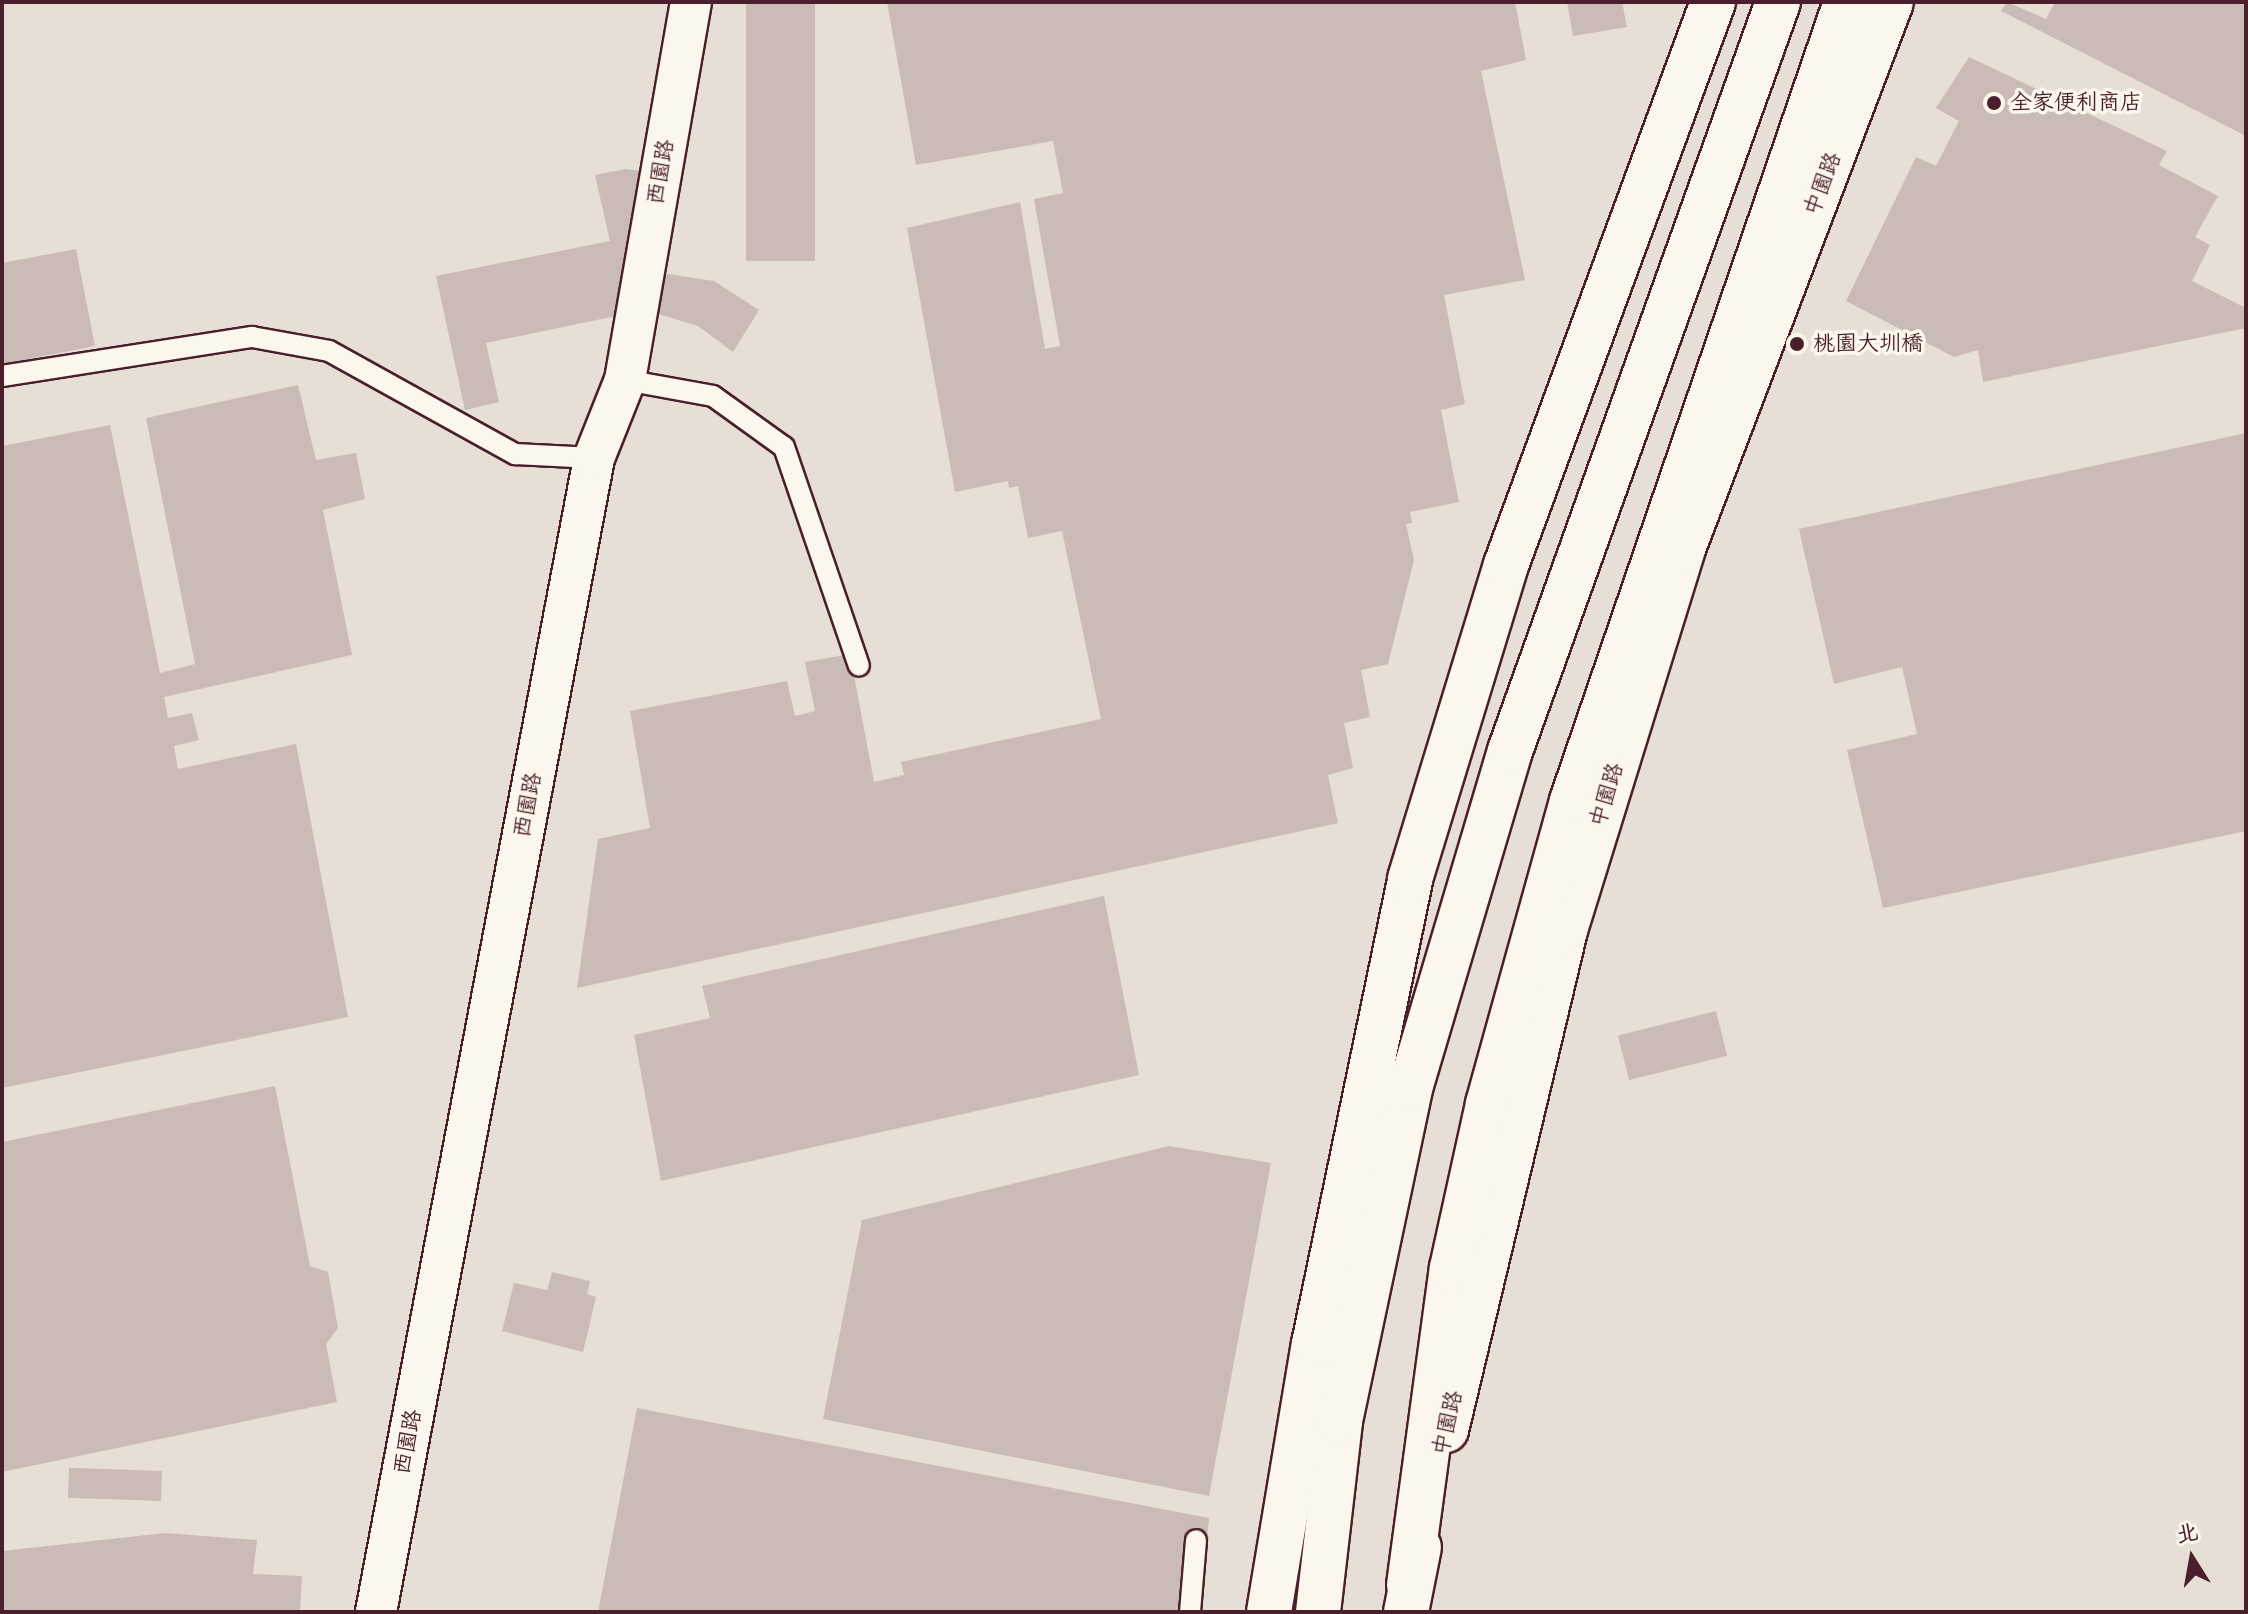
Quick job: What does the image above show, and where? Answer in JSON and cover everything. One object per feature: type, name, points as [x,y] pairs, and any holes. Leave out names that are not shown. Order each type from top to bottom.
[{"type":"main road","points":[[1269,1612],[1314,1344],[1410,879],[1506,565],[1713,2]]},
{"type":"main road","points":[[1318,1612],[1340,1421],[1411,1085],[1510,751],[1778,2]]},
{"type":"main road","points":[[1408,1599],[1452,1268],[1488,1104],[1572,801],[1846,2]]},
{"type":"main road","name":"中園路","points":[[1408,1599],[1565,930],[1682,551],[1891,2]]},
{"type":"street","name":"西園路","points":[[376,1612],[594,458],[625,380],[691,2]]},
{"type":"lane","points":[[2,376],[252,337],[329,351],[515,454],[594,458]]},
{"type":"lane","points":[[625,380],[713,396],[784,447],[859,666]]},
{"type":"lane","points":[[1190,1612],[1196,1540]]},
{"type":"shaded area","points":[[2,2],[2246,2],[2246,1612],[2,1612]]},
{"type":"building","points":[[746,2],[815,2],[815,261],[746,261]]},
{"type":"building","points":[[887,2],[1515,2],[1526,60],[1481,71],[1525,280],[1444,295],[1465,404],[1441,410],[1459,502],[1410,512],[1412,523],[1406,524],[1414,560],[1388,664],[1361,670],[1370,717],[1344,723],[1353,768],[1328,775],[1338,823],[577,988],[598,839],[650,828],[630,711],[787,681],[795,716],[815,711],[805,662],[850,654],[874,782],[904,775],[901,762],[1101,719],[1062,531],[1028,538],[1018,486],[1009,488],[1008,481],[955,492],[907,228],[1020,202],[1045,349],[1060,346],[1034,199],[1063,193],[1053,141],[916,165]]},
{"type":"building","points":[[1567,2],[1622,2],[1627,27],[1573,36]]},
{"type":"building","points":[[2007,2],[2046,19],[2055,2],[2246,2],[2246,136],[2001,11]]},
{"type":"building","points":[[1969,57],[2167,151],[2159,165],[2218,196],[2195,237],[2210,245],[2192,281],[2246,308],[2246,328],[1983,382],[1978,350],[1954,357],[1846,301],[1916,157],[1936,166],[1959,121],[1936,108]]},
{"type":"building","points":[[626,169],[663,174],[635,312],[486,343],[499,402],[465,410],[436,276],[610,241],[595,175]]},
{"type":"building","points":[[76,249],[95,346],[2,364],[2,263]]},
{"type":"building","points":[[662,273],[714,281],[759,310],[733,352],[698,326],[655,313]]},
{"type":"building","points":[[298,385],[316,460],[356,453],[365,499],[323,510],[352,655],[164,697],[168,718],[192,713],[199,740],[174,746],[178,769],[296,744],[348,1017],[2,1088],[2,446],[110,425],[160,673],[195,664],[146,418]]},
{"type":"building","points":[[2246,433],[2246,831],[1883,908],[1847,750],[1917,734],[1902,667],[1834,684],[1799,529]]},
{"type":"building","points":[[1104,896],[1139,1075],[661,1181],[634,1035],[710,1018],[702,986]]},
{"type":"building","points":[[1716,1011],[1727,1056],[1629,1080],[1618,1035]]},
{"type":"building","points":[[275,1086],[310,1266],[328,1272],[338,1328],[326,1344],[337,1402],[2,1472],[2,1142]]},
{"type":"building","points":[[1169,1146],[1271,1163],[1209,1496],[823,1419],[862,1220]]},
{"type":"building","points":[[552,1272],[590,1281],[587,1294],[596,1297],[583,1352],[502,1331],[514,1283],[547,1290]]},
{"type":"building","points":[[637,1408],[1209,1518],[1199,1612],[598,1612]]},
{"type":"building","points":[[69,1468],[162,1471],[161,1501],[68,1498]]},
{"type":"building","points":[[165,1533],[257,1540],[253,1574],[302,1576],[300,1612],[2,1612],[2,1551]]},
{"type":"place","name":"全家便利商店","points":[[1994,103]]},
{"type":"place","name":"桃園大圳橋","points":[[1797,344]]}]
